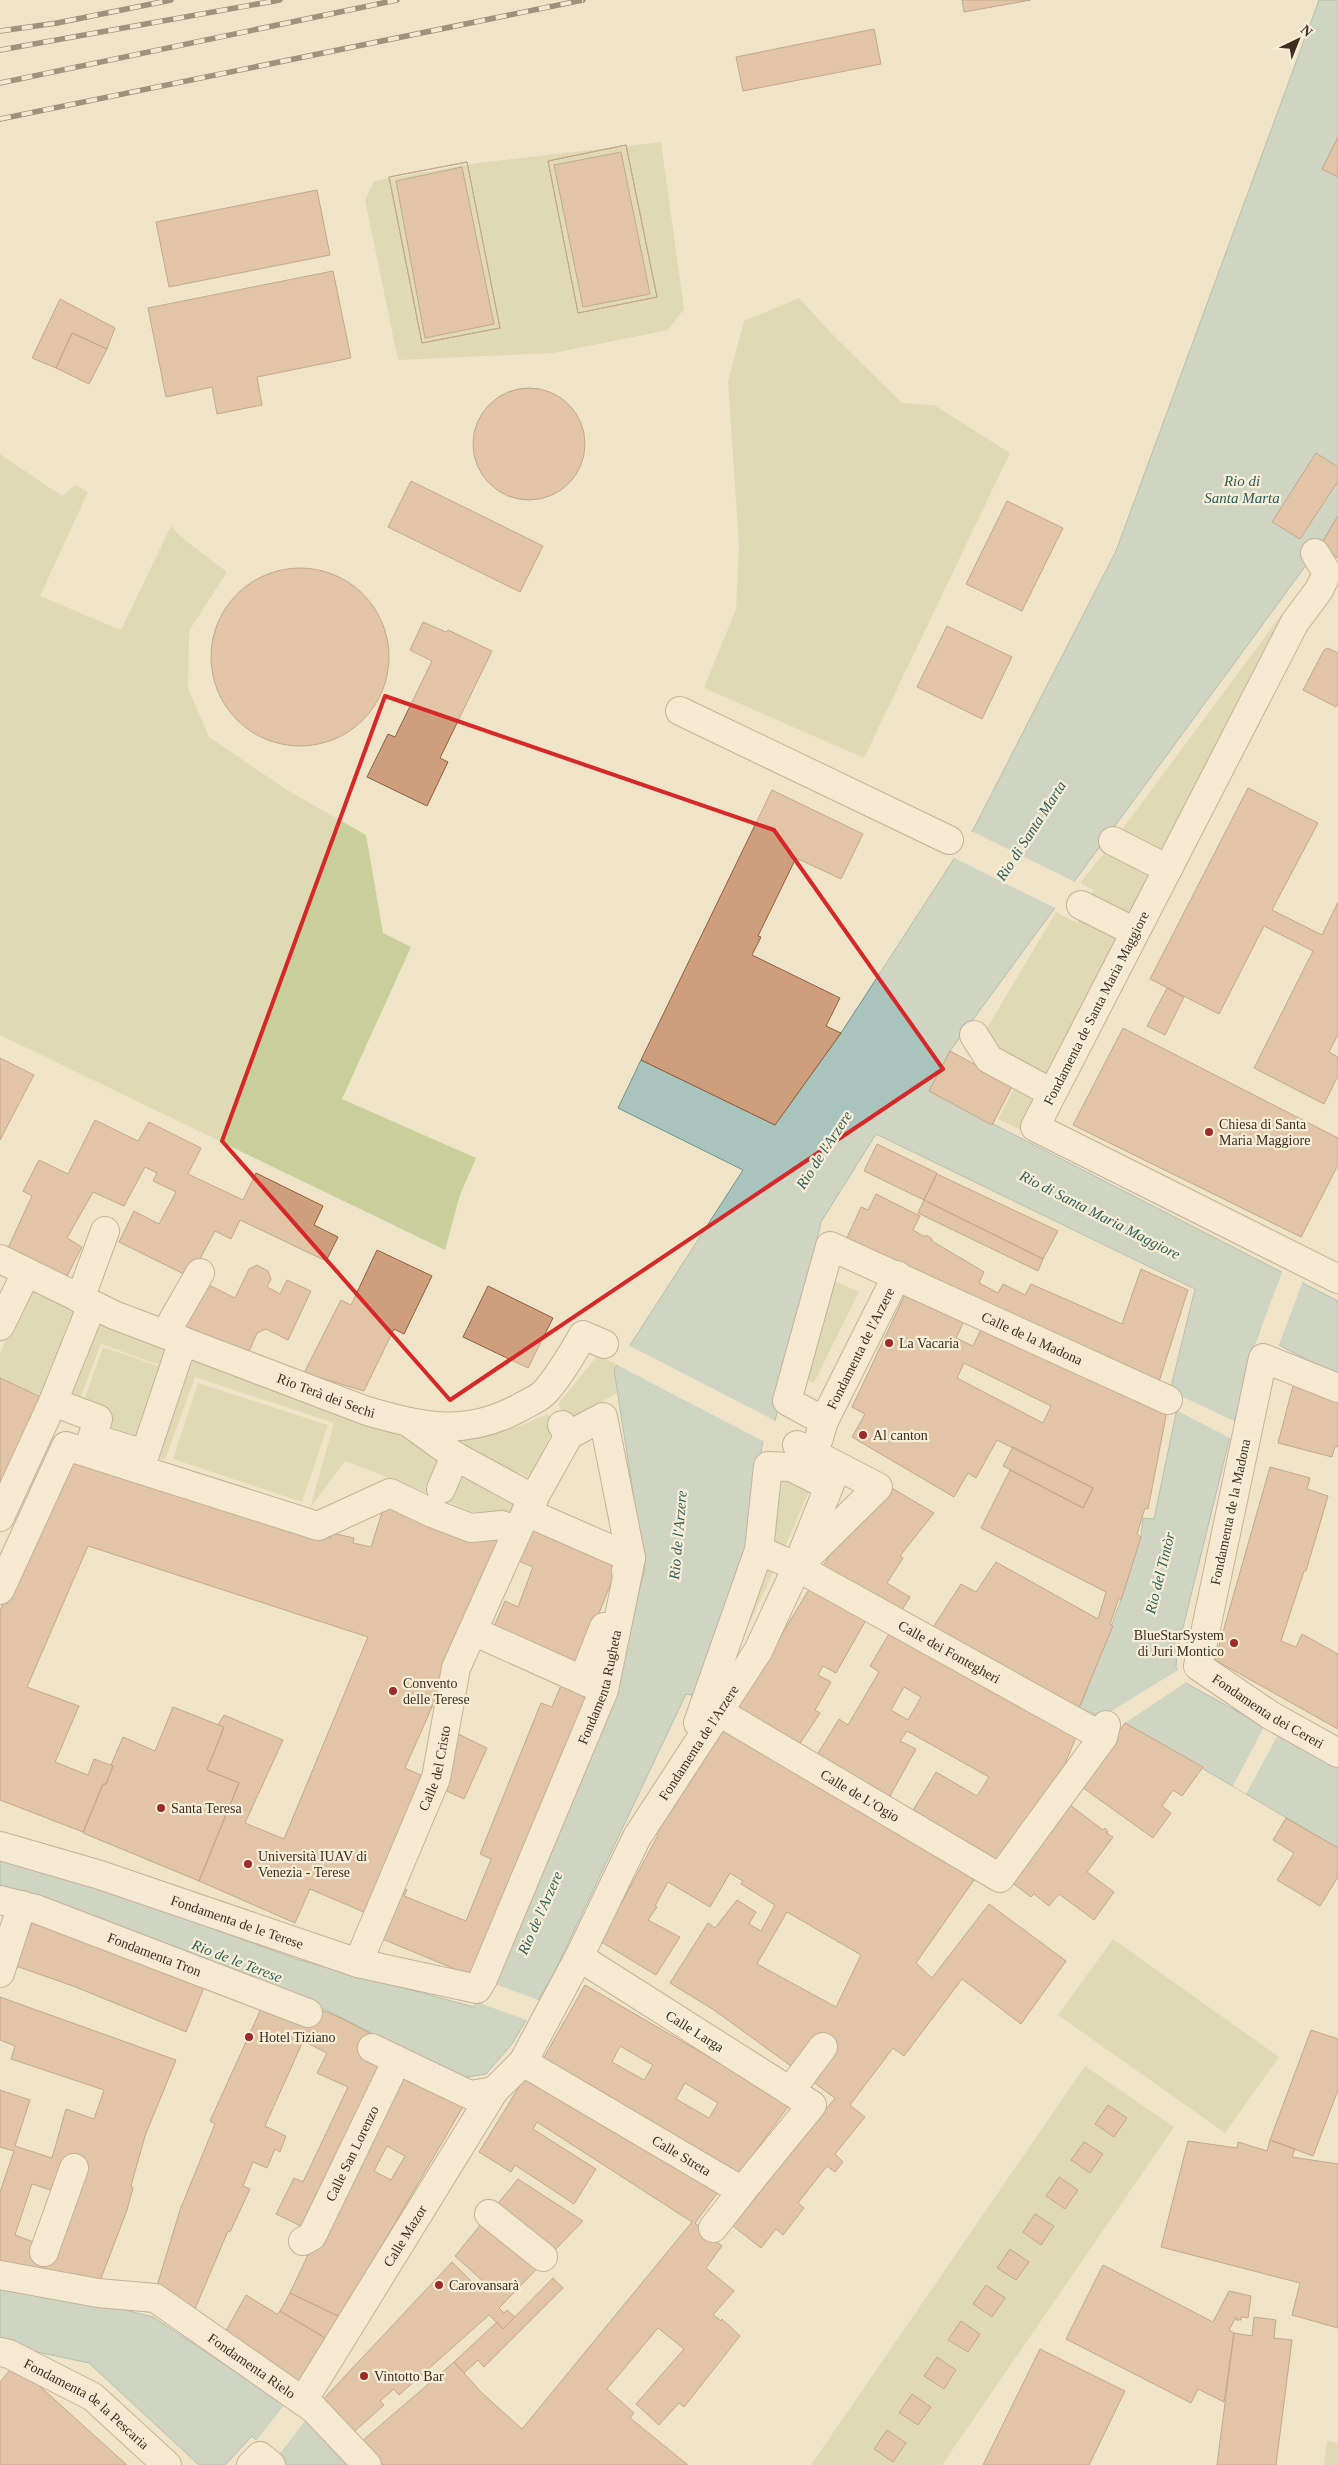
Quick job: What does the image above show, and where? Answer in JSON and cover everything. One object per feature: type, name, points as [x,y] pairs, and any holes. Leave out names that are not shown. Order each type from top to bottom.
[{"type":"street","points":[[1315,553],[1327,573],[1328,595]]},
{"type":"street","name":"Fondamenta de Santa Maria Maggiore","points":[[1328,595],[1295,622],[1035,1127],[1338,1279]]},
{"type":"street","points":[[680,711],[949,840]]},
{"type":"street","points":[[1113,841],[1168,869]]},
{"type":"street","points":[[1081,905],[1135,932]]},
{"type":"street","points":[[974,1035],[990,1058],[1052,1093]]},
{"type":"street","points":[[0,1590],[16,1516],[86,1302],[105,1231]]},
{"type":"street","name":"Calle de la Madona","points":[[827,1415],[787,1401],[830,1246],[890,1279],[1168,1400]]},
{"type":"street","name":"Rio Terà dei Sechi","points":[[0,1259],[86,1302],[174,1338],[368,1411],[409,1423],[435,1427],[462,1426],[489,1421],[557,1416]]},
{"type":"street","points":[[0,1326],[26,1273]]},
{"type":"street","points":[[16,1516],[66,1446],[145,1454],[174,1338],[200,1273]]},
{"type":"street","points":[[797,1568],[812,1468],[890,1279]]},
{"type":"street","name":"Fondamenta de l'Arzere","points":[[482,2093],[523,2062],[579,1957],[637,1837],[685,1762],[712,1709],[758,1651],[797,1568],[878,1487],[812,1468],[827,1415],[890,1279]]},
{"type":"street","points":[[557,1416],[583,1335],[604,1344]]},
{"type":"street","name":"Fondamenta de la Madona","points":[[1198,1666],[1263,1358],[1338,1388]]},
{"type":"street","points":[[53,1402],[98,1419],[92,1438],[114,1451],[318,1526],[390,1492],[436,1502],[471,1528],[502,1525]]},
{"type":"street","name":"Calle del Cristo","points":[[358,1963],[436,1778],[456,1668],[530,1505],[557,1416]]},
{"type":"street","name":"Fondamenta Rugheta","points":[[477,1989],[487,1971],[594,1685],[631,1558],[603,1417],[557,1416]]},
{"type":"street","points":[[409,1423],[455,1456],[530,1505],[631,1558]]},
{"type":"street","points":[[436,1502],[455,1456]]},
{"type":"street","points":[[712,1709],[729,1636],[758,1550],[768,1466],[812,1468]]},
{"type":"street","name":"Calle dei Fontegheri","points":[[758,1550],[797,1568],[1099,1730],[1061,1794]]},
{"type":"street","points":[[473,1631],[594,1685]]},
{"type":"street","points":[[729,1636],[758,1651]]},
{"type":"street","name":"Fondamenta dei Cereri","points":[[1198,1666],[1270,1715],[1338,1753]]},
{"type":"street","name":"Calle de L'Ogio","points":[[712,1709],[1000,1878],[1061,1794]]},
{"type":"street","name":"Fondamenta de le Terese","points":[[0,1846],[100,1875],[358,1963],[477,1989]]},
{"type":"street","points":[[0,1973],[11,1903]]},
{"type":"street","name":"Fondamenta Tron","points":[[11,1903],[308,2013]]},
{"type":"street","name":"Calle Larga","points":[[579,1957],[801,2098]]},
{"type":"street","points":[[713,2228],[742,2191],[801,2098],[823,2047]]},
{"type":"street","points":[[372,2048],[397,2060],[482,2093]]},
{"type":"street","name":"Calle San Lorenzo","points":[[303,2241],[312,2236],[397,2060]]},
{"type":"street","name":"Calle Streta","points":[[523,2062],[742,2191]]},
{"type":"street","name":"Calle Mazor","points":[[304,2401],[482,2093]]},
{"type":"street","points":[[39,2269],[74,2168]]},
{"type":"street","points":[[489,2214],[543,2257]]},
{"type":"street","name":"Fondamenta Rielo","points":[[0,2275],[39,2269],[98,2293],[155,2298],[202,2324],[304,2401],[367,2465]]},
{"type":"street","name":"Fondamenta de la Pescaria","points":[[3,2357],[93,2397],[167,2465]]},
{"type":"street","points":[[251,2465],[260,2456],[271,2465]]},
{"type":"highlighted area","points":[[385,696],[774,830],[943,1069],[450,1400],[222,1141]]},
{"type":"green space","points":[[661,142],[684,309],[668,330],[553,353],[398,360],[365,200],[374,181],[477,163]]},
{"type":"green space","points":[[799,298],[834,336],[902,403],[934,405],[1010,453],[864,758],[704,688],[736,609],[739,547],[728,381],[744,321]]},
{"type":"green space","points":[[0,454],[62,496],[75,485],[88,492],[40,596],[121,630],[171,526],[181,537],[227,572],[189,631],[188,688],[209,737],[287,790],[366,835],[383,933],[411,947],[342,1099],[476,1158],[460,1195],[445,1250],[0,1035]]},
{"type":"green space","points":[[1281,615],[1289,620],[1165,860],[1118,835]]},
{"type":"green space","points":[[1109,847],[1160,873],[1133,924],[1088,900],[1094,890],[1080,883]]},
{"type":"green space","points":[[1056,912],[1077,923],[1083,913],[1126,936],[1052,1086],[991,1055],[998,1043],[984,1033]]},
{"type":"green space","points":[[1018,1081],[1046,1097],[1029,1134],[998,1119]]},
{"type":"green space","points":[[828,1278],[859,1292],[814,1383],[800,1377]]},
{"type":"green space","points":[[29,1286],[84,1312],[47,1400],[0,1378],[0,1353]]},
{"type":"green space","points":[[91,1320],[174,1351],[168,1368],[101,1344],[79,1402],[62,1396]]},
{"type":"green space","points":[[103,1347],[169,1370],[142,1446],[102,1432],[83,1403]]},
{"type":"green space","points":[[598,1355],[618,1365],[614,1370],[617,1393],[567,1421],[558,1404]]},
{"type":"green space","points":[[184,1356],[425,1440],[446,1454],[428,1493],[345,1461],[310,1508],[334,1423],[195,1377],[165,1460],[152,1456]]},
{"type":"green space","points":[[198,1383],[328,1425],[302,1502],[173,1459]]},
{"type":"green space","points":[[548,1414],[554,1427],[531,1478],[519,1472],[517,1476],[445,1441],[498,1432]]},
{"type":"green space","points":[[457,1461],[524,1499],[515,1513],[473,1512],[443,1500]]},
{"type":"green space","points":[[781,1473],[810,1489],[782,1554],[765,1546]]},
{"type":"green space","points":[[761,1559],[776,1566],[745,1633],[737,1629]]},
{"type":"green space","points":[[1113,1939],[1279,2057],[1225,2133],[1058,2015]]},
{"type":"green space","points":[[1085,2066],[1174,2127],[942,2465],[811,2465]]},
{"type":"green space","points":[[1327,2441],[1338,2443],[1338,2465],[1324,2465]]},
{"type":"water","points":[[1319,0],[1338,0],[1338,137],[1322,169],[1338,177],[1338,516],[1315,553],[950,1051],[929,1091],[1338,1301],[1338,1375],[1286,1349],[1259,1332],[1229,1441],[1177,1652],[1176,1667],[1184,1682],[1338,1767],[1338,1848],[1125,1723],[1101,1717],[1080,1708],[1121,1600],[1141,1537],[1143,1518],[1154,1519],[1179,1399],[1170,1391],[1195,1289],[876,1134],[821,1222],[775,1421],[766,1417],[747,1557],[696,1696],[686,1694],[553,1975],[512,2044],[486,2074],[461,2078],[314,2004],[0,1895],[0,1854],[112,1892],[296,1959],[474,2007],[488,1980],[613,1692],[645,1569],[614,1370],[743,1170],[618,1108],[641,1060],[775,1125],[841,1033],[974,828],[1116,551]]},
{"type":"water","points":[[0,2282],[54,2292],[153,2317],[299,2414],[350,2465],[284,2465],[252,2436],[225,2465],[199,2465],[89,2363],[0,2344]]},
{"type":"pier","points":[[969,830],[1077,883],[1057,909],[952,857]]},
{"type":"pier","points":[[1283,1270],[1303,1281],[1278,1347],[1260,1336],[1256,1348],[1254,1347]]},
{"type":"pier","points":[[628,1345],[777,1422],[774,1423],[768,1420],[765,1442],[615,1364]]},
{"type":"pier","points":[[1170,1391],[1236,1422],[1232,1439],[1174,1409]]},
{"type":"pier","points":[[1180,1669],[1188,1681],[1122,1725],[1098,1719]]},
{"type":"pier","points":[[1266,1723],[1280,1731],[1246,1794],[1233,1786]]},
{"type":"pier","points":[[485,1980],[541,2001],[529,2021],[477,2002]]},
{"type":"pier","points":[[286,2403],[307,2418],[275,2460],[255,2442]]},
{"type":"building","points":[[962,0],[1031,0],[964,12]]},
{"type":"building","points":[[874,29],[881,64],[743,91],[736,57]]},
{"type":"building","points":[[1338,137],[1338,177],[1322,169]]},
{"type":"building","points":[[626,145],[657,297],[578,313],[548,161]],"holes":[[[621,152],[650,294],[583,307],[554,165]]]},
{"type":"building","points":[[626,145],[657,297],[578,313],[548,161]]},
{"type":"building","points":[[467,162],[500,328],[422,343],[389,177]],"holes":[[[462,167],[494,324],[425,338],[396,181]]]},
{"type":"building","points":[[467,162],[500,328],[422,343],[389,177]]},
{"type":"building","points":[[317,190],[330,255],[169,287],[156,222]]},
{"type":"building","points":[[333,271],[351,358],[257,377],[262,405],[217,414],[212,387],[166,397],[148,308]]},
{"type":"building","points":[[60,299],[115,328],[107,349],[72,333],[56,368],[32,358]]},
{"type":"building","points":[[72,333],[107,349],[89,384],[56,368]]},
{"type":"building","points":[[529,388],[550,393],[568,405],[580,423],[585,444],[580,465],[568,483],[550,495],[529,500],[508,495],[490,483],[478,465],[473,444],[478,423],[490,405],[508,393]]},
{"type":"building","points":[[1316,453],[1338,467],[1338,481],[1300,539],[1272,522]]},
{"type":"building","points":[[411,481],[543,546],[520,592],[388,527]]},
{"type":"building","points":[[1007,501],[1063,528],[1022,611],[966,584]]},
{"type":"building","points":[[1338,516],[1338,558],[1319,548]]},
{"type":"building","points":[[291,568],[309,568],[342,578],[357,588],[369,600],[379,615],[385,631],[389,657],[385,683],[379,699],[369,714],[357,726],[342,736],[326,742],[309,746],[291,746],[258,736],[243,726],[231,714],[221,699],[215,683],[211,666],[211,648],[221,615],[231,600],[243,588],[258,578],[274,572]]},
{"type":"building","points":[[423,622],[446,632],[448,630],[492,651],[440,758],[448,762],[427,806],[367,777],[388,734],[395,737],[432,661],[410,650]]},
{"type":"building","points":[[947,626],[1012,657],[982,719],[917,687]]},
{"type":"building","points":[[1328,648],[1338,653],[1338,703],[1336,707],[1303,690],[1324,650]]},
{"type":"building","points":[[1248,788],[1318,823],[1272,910],[1322,935],[1338,902],[1338,1034],[1329,1052],[1338,1057],[1338,1076],[1324,1104],[1254,1068],[1313,951],[1264,926],[1219,1014],[1150,979]]},
{"type":"building","points":[[772,790],[863,834],[841,879],[796,858],[758,936],[761,937],[752,955],[840,998],[826,1026],[841,1033],[775,1125],[641,1060]]},
{"type":"building","points":[[1167,988],[1184,997],[1165,1035],[1147,1026]]},
{"type":"building","name":"Chiesa di Santa Maria Maggiore","points":[[1123,1028],[1338,1138],[1338,1165],[1301,1237],[1073,1125]]},
{"type":"building","points":[[950,1051],[1013,1085],[992,1125],[929,1091]]},
{"type":"building","points":[[0,1058],[34,1075],[0,1140]]},
{"type":"building","points":[[95,1120],[138,1141],[149,1122],[201,1148],[188,1174],[243,1200],[256,1173],[323,1206],[314,1225],[338,1237],[326,1261],[240,1220],[231,1239],[215,1231],[190,1277],[119,1242],[134,1211],[159,1224],[176,1192],[153,1181],[157,1173],[145,1167],[124,1206],[93,1192],[67,1238],[82,1247],[65,1280],[7,1250],[32,1196],[23,1191],[39,1160],[68,1174]]},
{"type":"building","points":[[877,1144],[937,1173],[924,1200],[864,1171]]},
{"type":"building","points":[[937,1174],[1058,1231],[1043,1259],[924,1200]]},
{"type":"building","points":[[876,1194],[920,1216],[913,1230],[925,1237],[926,1235],[932,1241],[984,1272],[979,1283],[998,1293],[1003,1284],[1025,1295],[1031,1284],[1122,1324],[1141,1269],[1188,1290],[1157,1388],[845,1242],[861,1207],[868,1210]]},
{"type":"building","points":[[924,1200],[1043,1259],[1038,1271],[918,1213]]},
{"type":"building","points":[[377,1250],[432,1276],[404,1334],[394,1329],[364,1391],[304,1373],[341,1300],[351,1305]]},
{"type":"building","points":[[257,1265],[268,1271],[271,1279],[267,1287],[280,1294],[287,1280],[311,1291],[288,1340],[266,1329],[257,1333],[247,1356],[183,1325],[205,1283],[235,1298],[249,1269]]},
{"type":"building","points":[[910,1284],[968,1313],[956,1338],[973,1346],[985,1321],[1168,1406],[1148,1509],[1145,1508],[1137,1534],[1141,1537],[1121,1600],[1119,1598],[1110,1624],[1113,1626],[1075,1717],[928,1635],[961,1584],[976,1592],[996,1562],[1098,1619],[1106,1592],[981,1528],[1010,1470],[1083,1508],[1093,1488],[997,1440],[976,1478],[968,1473],[954,1497],[852,1437],[865,1414],[852,1407]],"holes":[[[964,1363],[1051,1406],[1043,1423],[957,1378]]]},
{"type":"building","points":[[488,1286],[553,1318],[528,1368],[463,1337]]},
{"type":"building","points":[[0,1378],[47,1400],[0,1496]]},
{"type":"building","points":[[1294,1382],[1338,1395],[1338,1447],[1335,1446],[1332,1457],[1278,1443]]},
{"type":"building","points":[[1013,1447],[1093,1488],[1083,1508],[1003,1466]]},
{"type":"building","name":"Convento delle Terese","points":[[67,1457],[304,1532],[330,1538],[332,1533],[354,1538],[353,1543],[371,1547],[385,1503],[507,1537],[405,1768],[432,1780],[373,1916],[310,1889],[295,1923],[199,1881],[239,1783],[207,1770],[224,1727],[218,1725],[224,1715],[283,1740],[245,1823],[284,1839],[368,1637],[88,1546],[27,1687],[79,1706],[55,1762],[88,1775],[94,1759],[113,1766],[106,1784],[103,1784],[83,1832],[0,1800],[0,1611]]},
{"type":"building","points":[[1270,1467],[1310,1478],[1307,1489],[1328,1496],[1306,1571],[1304,1571],[1281,1641],[1296,1647],[1302,1634],[1338,1654],[1338,1729],[1215,1660]]},
{"type":"building","points":[[890,1487],[934,1513],[900,1556],[903,1558],[887,1583],[910,1597],[897,1618],[870,1613],[836,1673],[823,1666],[818,1675],[831,1682],[815,1710],[820,1713],[795,1751],[733,1715],[848,1525],[856,1530]]},
{"type":"building","points":[[530,1525],[620,1561],[578,1665],[493,1629],[505,1601],[518,1607],[533,1567],[516,1560]]},
{"type":"building","points":[[889,1634],[973,1671],[969,1679],[1034,1715],[1039,1707],[1079,1730],[1053,1793],[997,1870],[909,1817],[936,1772],[977,1796],[989,1777],[907,1731],[900,1741],[916,1749],[889,1798],[817,1755],[839,1719],[848,1725],[879,1672],[870,1666]],"holes":[[[904,1687],[921,1697],[908,1720],[891,1710]]]},
{"type":"building","points":[[562,1683],[592,1696],[479,1979],[375,1936],[395,1885],[407,1890],[404,1896],[466,1921],[491,1859],[480,1854],[541,1703],[552,1707]]},
{"type":"building","name":"Santa Teresa","points":[[173,1707],[224,1727],[207,1770],[239,1783],[199,1881],[83,1833],[103,1784],[106,1784],[113,1766],[111,1765],[123,1737],[155,1751]]},
{"type":"building","points":[[729,1722],[981,1870],[916,1963],[932,1978],[989,1904],[1066,1961],[1021,2024],[962,1979],[904,2056],[893,2048],[850,2105],[865,2117],[835,2154],[843,2162],[835,2172],[827,2166],[798,2203],[804,2208],[783,2235],[776,2229],[761,2248],[733,2226],[835,2098],[714,2010],[670,1983],[708,1923],[715,1928],[737,1900],[756,1912],[749,1924],[761,1931],[775,1905],[741,1884],[743,1881],[730,1873],[710,1907],[668,1882],[655,1906],[657,1907],[648,1920],[680,1937],[656,1975],[598,1940],[621,1904],[658,1835],[656,1834]],"holes":[[[787,1912],[861,1955],[836,2007],[757,1964]]]},
{"type":"building","points":[[1125,1723],[1203,1767],[1182,1796],[1173,1790],[1162,1806],[1171,1813],[1153,1838],[1079,1785]]},
{"type":"building","points":[[454,1732],[487,1748],[464,1799],[436,1786]]},
{"type":"building","points":[[1066,1802],[1103,1830],[1105,1828],[1108,1832],[1106,1833],[1113,1837],[1087,1872],[1114,1892],[1094,1920],[1059,1894],[1049,1906],[1034,1894],[1031,1897],[1007,1879]]},
{"type":"building","points":[[1286,1818],[1338,1848],[1338,1877],[1320,1906],[1277,1880],[1294,1853],[1273,1840]]},
{"type":"building","points":[[36,1911],[207,1980],[186,2032],[73,1986],[16,1966]]},
{"type":"building","points":[[585,1985],[790,2104],[738,2175],[542,2061]],"holes":[[[620,2046],[653,2065],[644,2080],[612,2062]],[[685,2083],[718,2103],[709,2118],[676,2099]]]},
{"type":"building","points":[[0,1997],[176,2060],[145,2136],[131,2186],[133,2188],[127,2210],[97,2289],[0,2267],[0,2192],[14,2151],[0,2147],[0,2090],[30,2100],[15,2146],[52,2158],[66,2109],[94,2119],[104,2090],[11,2059],[15,2046],[0,2040]],"holes":[[[32,2184],[60,2193],[41,2245],[15,2235]]]},
{"type":"building","points":[[265,2000],[315,2007],[343,2019],[375,2036],[392,2064],[311,2231],[276,2214],[294,2178],[303,2182],[348,2087],[317,2073],[327,2053],[303,2041],[265,2126],[286,2136],[280,2152],[275,2149],[267,2168],[253,2162],[243,2186],[250,2189],[230,2232],[228,2231],[195,2309],[157,2286],[180,2210],[215,2124],[210,2121]]},
{"type":"building","points":[[1311,2030],[1338,2039],[1338,2090],[1313,2156],[1270,2140]]},
{"type":"building","points":[[397,2065],[467,2100],[340,2317],[290,2293]],"holes":[[[387,2146],[405,2156],[391,2180],[374,2171]]]},
{"type":"building","points":[[525,2077],[719,2191],[695,2223],[722,2246],[706,2268],[734,2291],[713,2315],[721,2321],[722,2319],[740,2336],[684,2407],[679,2403],[659,2425],[636,2404],[684,2349],[658,2328],[607,2389],[634,2413],[630,2418],[688,2465],[370,2465],[354,2448],[454,2362],[482,2393],[522,2429],[692,2222],[537,2122],[533,2129],[596,2169],[574,2204],[515,2165],[511,2172],[479,2152]]},
{"type":"building","points":[[1108,2105],[1127,2118],[1114,2137],[1095,2124]]},
{"type":"building","points":[[1270,2140],[1295,2149],[1292,2157],[1338,2164],[1338,2328],[1292,2315],[1300,2283],[1161,2247],[1188,2141],[1237,2148],[1238,2142],[1267,2151]]},
{"type":"building","points":[[1084,2142],[1103,2154],[1090,2173],[1071,2160]]},
{"type":"building","points":[[1059,2177],[1078,2190],[1065,2209],[1046,2196]]},
{"type":"building","points":[[518,2179],[583,2221],[499,2308],[504,2313],[507,2310],[515,2317],[503,2329],[489,2315],[399,2395],[394,2389],[380,2401],[384,2405],[346,2439],[316,2407],[452,2262],[479,2289],[485,2283],[455,2256]]},
{"type":"building","points":[[1035,2214],[1054,2226],[1041,2245],[1023,2232]]},
{"type":"building","points":[[1010,2249],[1029,2262],[1016,2280],[997,2268]]},
{"type":"building","points":[[1103,2265],[1213,2322],[1229,2291],[1251,2296],[1248,2318],[1241,2317],[1241,2320],[1236,2320],[1236,2317],[1229,2330],[1234,2333],[1224,2402],[1198,2389],[1191,2403],[1066,2339]]},
{"type":"building","points":[[553,2278],[563,2288],[484,2367],[478,2360],[464,2373],[454,2362],[497,2322],[503,2329]]},
{"type":"building","points":[[986,2285],[1005,2298],[992,2317],[973,2304]]},
{"type":"building","points":[[290,2293],[340,2317],[327,2339],[280,2311]]},
{"type":"building","points":[[246,2295],[277,2314],[280,2311],[327,2339],[299,2385],[223,2336]]},
{"type":"building","points":[[1254,2317],[1276,2320],[1274,2338],[1292,2340],[1276,2465],[1217,2465],[1234,2333],[1252,2336]]},
{"type":"building","points":[[961,2321],[980,2334],[968,2352],[948,2340]]},
{"type":"building","points":[[1040,2349],[1125,2391],[1089,2465],[983,2465]]},
{"type":"building","points":[[937,2357],[956,2370],[944,2389],[924,2376]]},
{"type":"building","points":[[15,2364],[127,2465],[0,2465],[0,2382]]},
{"type":"building","points":[[912,2394],[931,2407],[918,2425],[899,2413]]},
{"type":"building","points":[[887,2430],[906,2443],[893,2462],[874,2449]]},
{"type":"railway","points":[[0,31],[57,23],[171,0]]},
{"type":"railway","points":[[0,50],[280,0]]},
{"type":"railway","points":[[0,83],[397,0]]},
{"type":"railway","points":[[0,119],[583,0]]},
{"type":"place","name":"Chiesa di Santa Maria Maggiore","points":[[1209,1132]]},
{"type":"place","name":"La Vacaria","points":[[889,1343]]},
{"type":"place","name":"Al canton","points":[[863,1435]]},
{"type":"place","name":"BlueStarSystem di Juri Montico","points":[[1234,1643]]},
{"type":"place","name":"Convento delle Terese","points":[[393,1691]]},
{"type":"place","name":"Santa Teresa","points":[[161,1808]]},
{"type":"place","name":"Università IUAV di Venezia - Terese","points":[[248,1864]]},
{"type":"place","name":"Hotel Tiziano","points":[[249,2037]]},
{"type":"place","name":"Carovansarà","points":[[439,2285]]},
{"type":"place","name":"Vintotto Bar","points":[[364,2376]]},
{"type":"water label","name":"Rio di Santa Marta","points":[[1242,490]]},
{"type":"water label","name":"Rio di Santa Marta","points":[[1031,831]]},
{"type":"water label","name":"Rio de l'Arzere","points":[[824,1150]]},
{"type":"water label","name":"Rio di Santa Maria Maggiore","points":[[1100,1215]]},
{"type":"water label","name":"Rio de l'Arzere","points":[[678,1535]]},
{"type":"water label","name":"Rio del Tintòr","points":[[1160,1573]]},
{"type":"water label","name":"Rio de l'Arzere","points":[[540,1913]]},
{"type":"water label","name":"Rio de le Terese","points":[[237,1961]]}]
